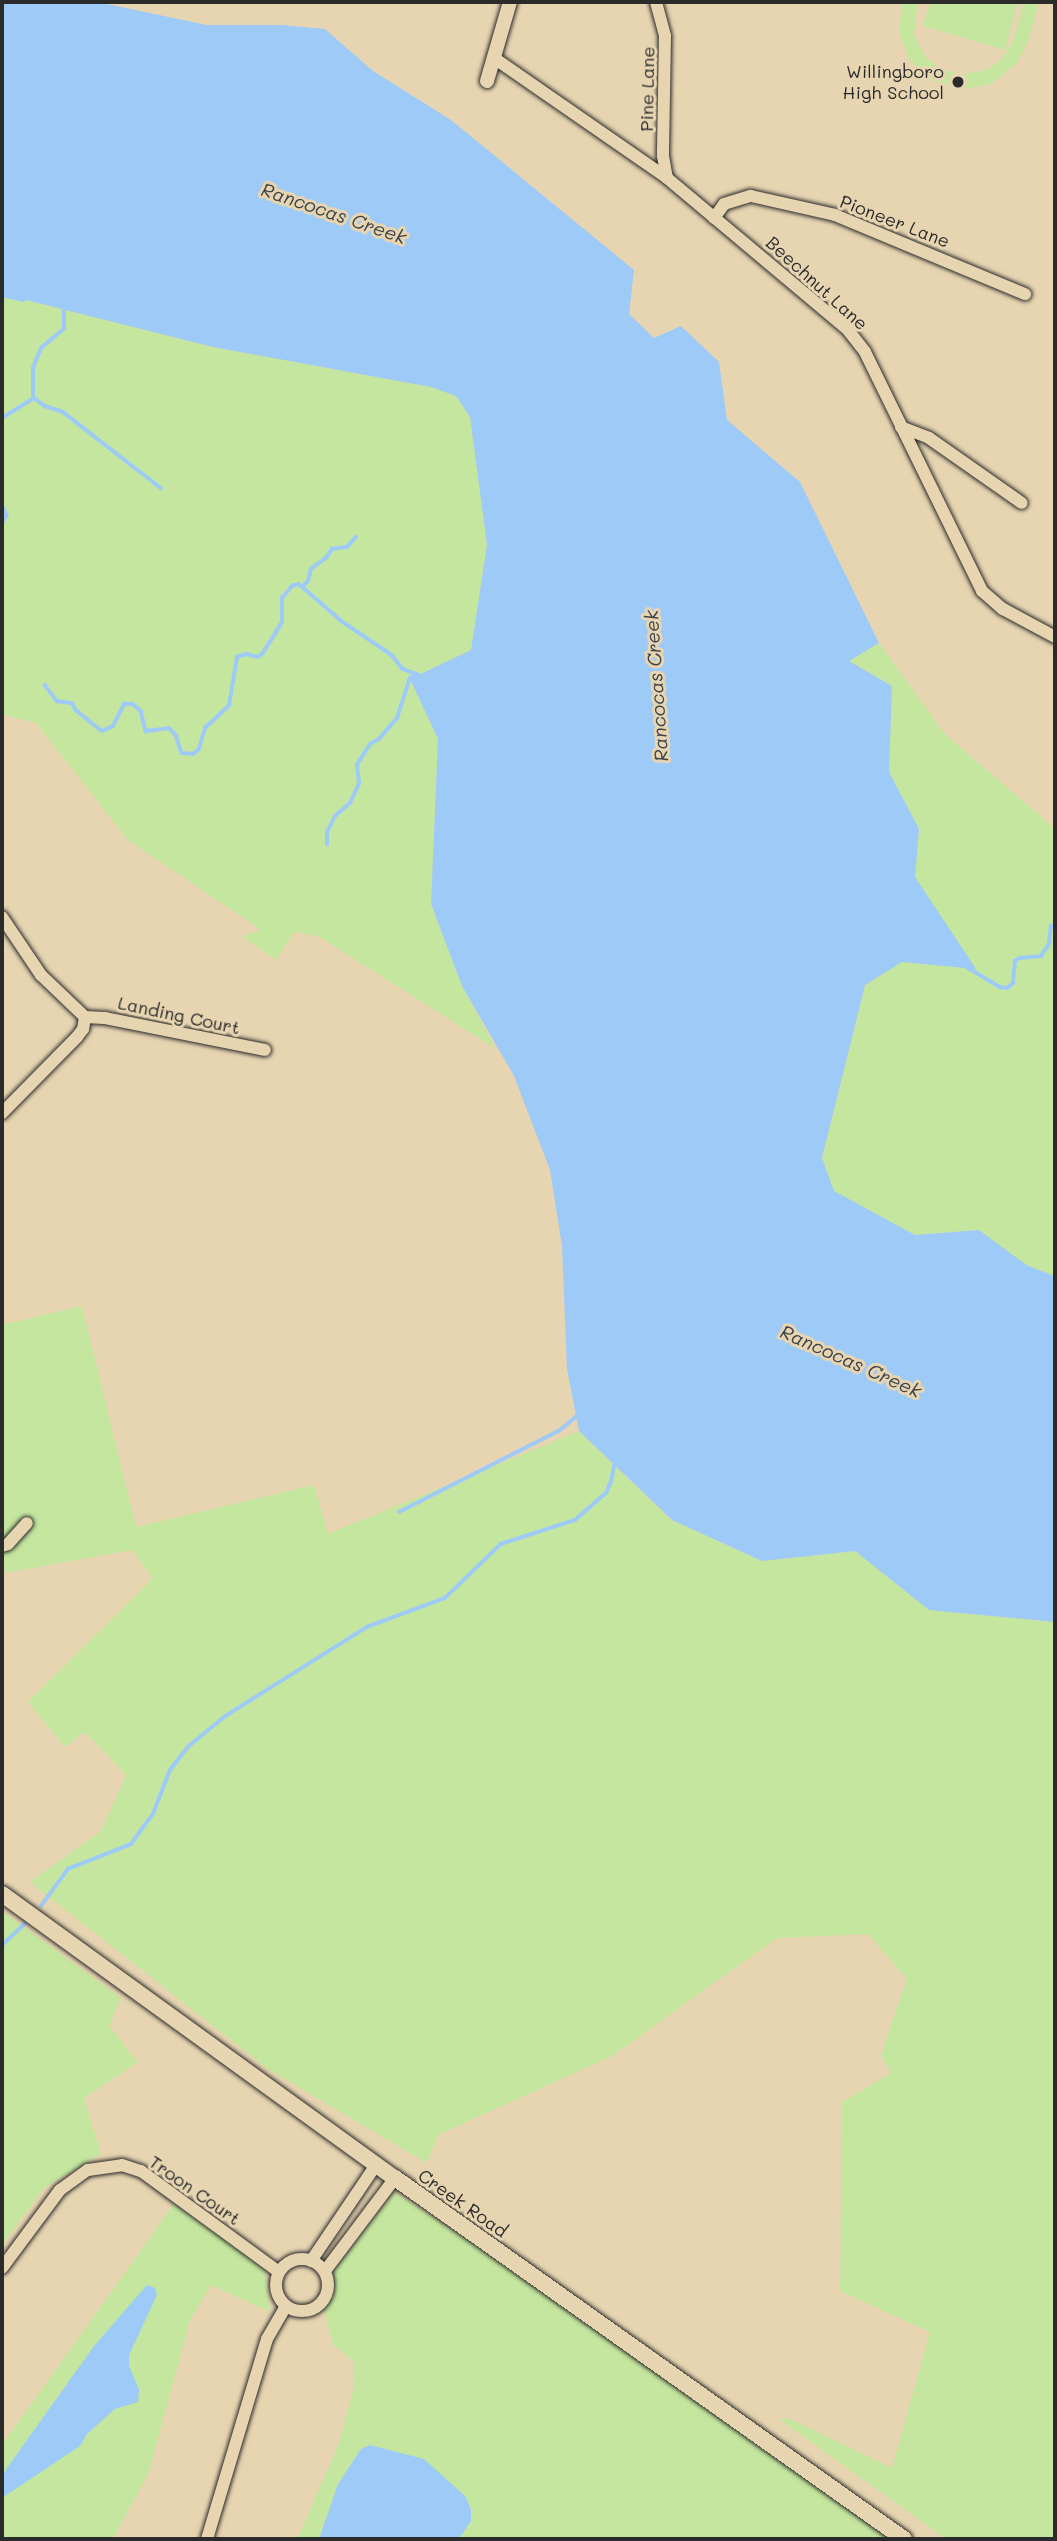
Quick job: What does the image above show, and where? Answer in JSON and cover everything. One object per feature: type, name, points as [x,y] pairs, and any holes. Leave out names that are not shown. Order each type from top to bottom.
[{"type":"main road","name":"Creek Road","points":[[2,1894],[376,2165],[904,2539]]},
{"type":"street","points":[[488,81],[510,2]]},
{"type":"street","name":"Pine Lane","points":[[656,2],[666,36],[663,156],[667,178]]},
{"type":"street","name":"Beechnut Lane","points":[[494,58],[667,178],[848,330],[865,352],[982,591],[1003,609],[1055,637]]},
{"type":"street","name":"Pioneer Lane","points":[[714,218],[724,204],[751,196],[835,215],[1025,294]]},
{"type":"street","points":[[901,427],[929,438],[1022,503]]},
{"type":"street","points":[[2,917],[41,975],[85,1017],[83,1029],[77,1037],[2,1113]]},
{"type":"street","name":"Landing Court","points":[[85,1017],[105,1018],[265,1051]]},
{"type":"street","points":[[2,1546],[8,1544],[27,1523]]},
{"type":"street","name":"Troon Court","points":[[2,2268],[60,2190],[88,2169],[122,2165],[141,2171],[279,2272]]},
{"type":"street","points":[[311,2260],[376,2165]]},
{"type":"street","points":[[325,2271],[395,2178]]},
{"type":"street","points":[[311,2260],[325,2271],[328,2289],[320,2304],[304,2312],[286,2306],[276,2288],[279,2272],[292,2261],[311,2260]]},
{"type":"street","points":[[207,2539],[220,2505],[267,2339],[286,2306]]},
{"type":"green space","points":[[902,2],[918,2],[914,34],[925,57],[943,70],[965,74],[986,70],[1001,60],[1013,41],[1024,2],[1039,2],[1027,44],[1016,64],[991,84],[964,89],[930,80],[910,61],[899,32]]},
{"type":"green space","points":[[930,2],[1018,2],[1005,50],[923,26]]},
{"type":"green space","points":[[2,294],[213,347],[431,387],[456,396],[470,417],[487,545],[471,650],[410,679],[438,739],[431,904],[462,985],[496,1049],[318,936],[294,932],[276,960],[242,936],[261,930],[128,840],[36,723],[2,714]]},
{"type":"green space","points":[[879,643],[945,734],[1055,829],[1055,1276],[1028,1266],[979,1230],[915,1235],[833,1191],[822,1158],[865,985],[902,962],[975,968],[914,877],[919,829],[889,772],[892,686],[848,661]]},
{"type":"green space","points":[[82,1306],[136,1527],[314,1485],[328,1534],[579,1431],[671,1520],[762,1561],[855,1551],[929,1610],[1055,1622],[1055,2539],[946,2539],[779,2419],[788,2418],[892,2468],[930,2332],[840,2291],[842,2102],[891,2073],[881,2055],[907,1979],[868,1934],[777,1938],[612,2056],[438,2135],[427,2163],[268,2069],[30,1882],[101,1831],[126,1775],[85,1732],[65,1747],[28,1702],[153,1578],[132,1550],[5,1573],[2,1556],[2,1325]]},
{"type":"green space","points":[[2,1911],[121,1998],[109,2026],[138,2062],[84,2098],[101,2154],[44,2188],[2,2245]]},
{"type":"green space","points":[[394,2192],[611,2331],[894,2539],[297,2539],[338,2446],[354,2387],[353,2361],[333,2345],[324,2309],[331,2296],[334,2271]]},
{"type":"green space","points":[[174,2204],[265,2268],[270,2312],[211,2285],[190,2320],[149,2472],[113,2539],[2,2539],[2,2445]]},
{"type":"water","name":"Rancocas Creek","points":[[2,2],[97,2],[207,25],[282,25],[325,29],[373,71],[451,120],[634,270],[629,314],[654,338],[681,326],[719,362],[727,420],[800,482],[879,643],[849,661],[892,686],[889,772],[919,829],[915,877],[976,969],[902,962],[865,985],[822,1158],[834,1191],[915,1235],[979,1230],[1028,1266],[1055,1276],[1055,1622],[929,1610],[855,1551],[762,1561],[672,1520],[579,1431],[567,1369],[562,1246],[550,1170],[514,1076],[462,986],[431,904],[438,739],[410,679],[471,650],[487,545],[470,417],[456,396],[431,387],[213,347],[2,294]]},
{"type":"water","points":[[147,2285],[155,2288],[157,2295],[129,2355],[129,2366],[139,2389],[138,2402],[115,2409],[87,2434],[80,2446],[2,2498],[2,2475],[94,2346]]},
{"type":"water","points":[[370,2445],[424,2459],[466,2497],[471,2510],[471,2521],[459,2539],[319,2539],[338,2484],[361,2449]]},
{"type":"waterway","points":[[2,295],[23,300]]},
{"type":"waterway","points":[[2,418],[33,399],[33,368],[41,348],[64,329],[64,307]]},
{"type":"waterway","points":[[33,397],[45,406],[63,412],[161,488]]},
{"type":"waterway","points":[[2,504],[7,515],[2,525]]},
{"type":"waterway","points":[[303,586],[308,581],[311,569],[326,558],[332,549],[347,547],[356,537]]},
{"type":"waterway","points":[[45,685],[57,701],[72,703],[76,710],[102,731],[113,726],[124,704],[133,704],[141,711],[146,731],[169,728],[176,735],[182,753],[193,754],[199,749],[205,728],[229,706],[237,657],[246,654],[258,657],[263,653],[282,622],[282,598],[292,586],[299,584],[343,622],[392,655],[403,669],[421,676]]},
{"type":"waterway","points":[[327,845],[327,832],[335,816],[350,803],[359,784],[357,765],[370,744],[379,739],[397,718],[410,678],[416,674]]},
{"type":"waterway","points":[[965,966],[1000,987],[1007,988],[1013,983],[1015,961],[1041,956],[1049,944],[1051,926],[1055,925]]},
{"type":"waterway","points":[[399,1512],[559,1431],[578,1415]]},
{"type":"waterway","points":[[41,1906],[68,1869],[131,1844],[153,1814],[170,1770],[189,1746],[224,1717],[367,1627],[445,1598],[501,1544],[575,1520],[606,1493],[614,1466],[618,1464]]},
{"type":"waterway","points":[[2,1945],[27,1922]]},
{"type":"place","name":"Willingboro High School","points":[[958,82]]}]
